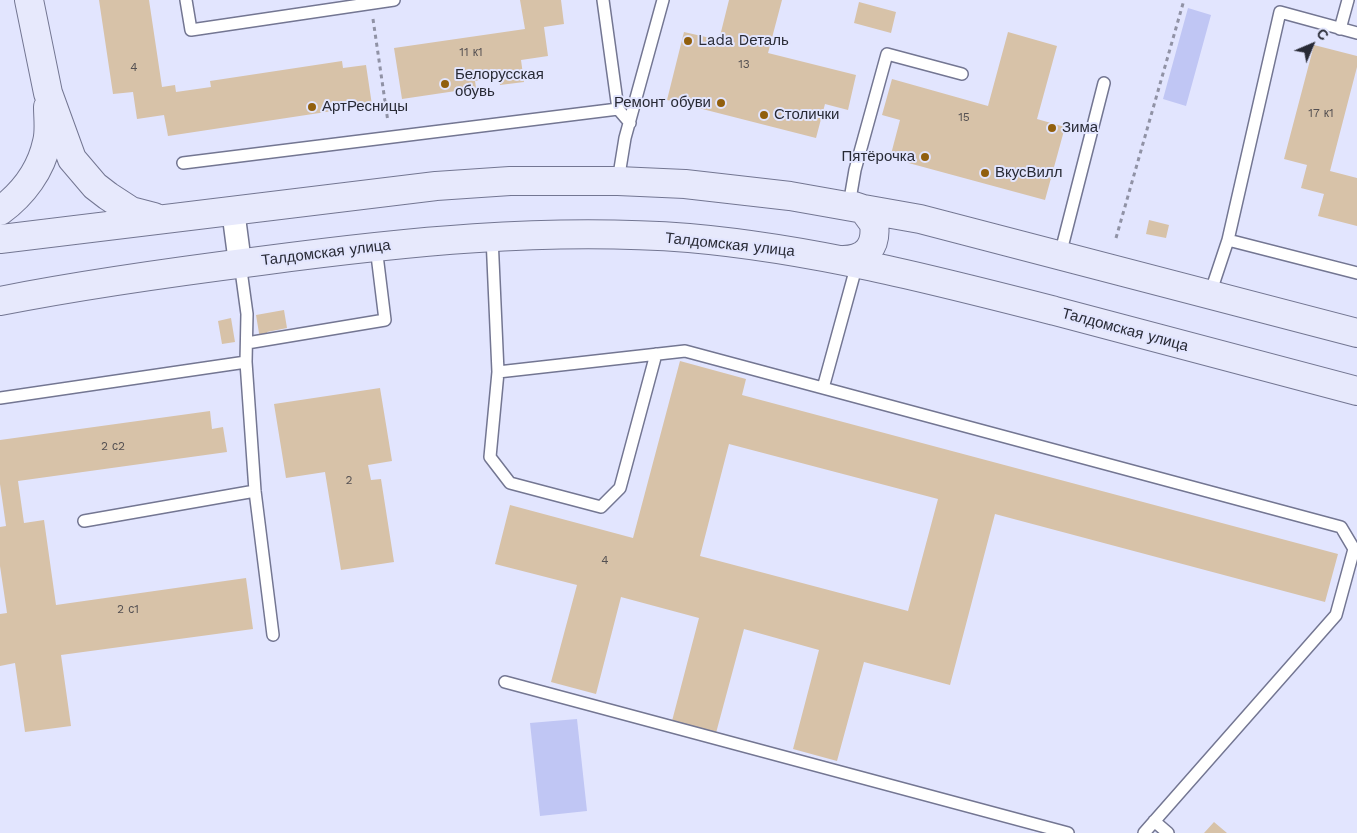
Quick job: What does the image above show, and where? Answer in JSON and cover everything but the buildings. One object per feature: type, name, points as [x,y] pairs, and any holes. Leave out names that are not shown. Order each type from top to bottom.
[{"type":"main road","points":[[30,0],[48,93],[72,159],[95,186],[131,212],[163,218]]},
{"type":"main road","points":[[0,211],[27,184],[40,164],[48,141],[48,93]]},
{"type":"main road","points":[[0,238],[445,186],[510,181],[618,181],[685,184],[851,205],[920,219],[1357,333]]},
{"type":"main road","points":[[850,261],[862,257],[874,242],[874,224],[862,209],[851,205]]},
{"type":"main road","name":"Талдомская улица","points":[[89,284],[240,263],[376,247],[492,237],[598,233],[689,238],[782,249],[909,273],[1357,391]]},
{"type":"main road","points":[[0,291],[89,284]]},
{"type":"main road","points":[[0,301],[89,284]]},
{"type":"street","points":[[233,210],[240,263]]},
{"type":"lane","points":[[186,0],[191,30],[394,0]]},
{"type":"lane","points":[[603,0],[618,110],[630,123]]},
{"type":"lane","points":[[618,181],[625,138],[663,0]]},
{"type":"lane","points":[[1340,29],[1348,0]]},
{"type":"lane","points":[[1210,294],[1228,240],[1280,12],[1357,33]]},
{"type":"lane","points":[[851,205],[855,170],[887,54],[962,74]]},
{"type":"lane","points":[[1060,255],[1104,83]]},
{"type":"lane","points":[[183,163],[618,110]]},
{"type":"lane","points":[[492,237],[498,372],[490,457],[510,483],[601,508],[620,488],[656,354]]},
{"type":"lane","points":[[1228,240],[1357,273]]},
{"type":"lane","points":[[247,343],[385,320],[376,247]]},
{"type":"lane","points":[[822,388],[850,261]]},
{"type":"lane","points":[[240,263],[247,314],[246,362],[255,491],[273,635]]},
{"type":"lane","points":[[498,372],[684,351],[1341,527],[1354,549],[1336,615],[1144,833]]},
{"type":"lane","points":[[0,398],[246,362]]},
{"type":"lane","points":[[84,521],[255,491]]},
{"type":"lane","points":[[505,682],[1068,833]]},
{"type":"lane","points":[[1154,821],[1168,833]]},
{"type":"path","points":[[1116,238],[1184,0]]},
{"type":"path","points":[[371,4],[391,138]]},
{"type":"shaded area","points":[[1188,8],[1211,15],[1186,106],[1163,99]]},
{"type":"shaded area","points":[[577,719],[587,811],[540,816],[530,723]]},
{"type":"place","name":"Lada Dеталь","points":[[688,41]]},
{"type":"place","name":"Белорусская обувь","points":[[445,84]]},
{"type":"place","name":"Ремонт обуви","points":[[721,103]]},
{"type":"place","name":"АртРесницы","points":[[312,107]]},
{"type":"place","name":"Столички","points":[[764,115]]},
{"type":"place","name":"Зима","points":[[1052,128]]},
{"type":"place","name":"Пятёрочка","points":[[925,157]]},
{"type":"place","name":"ВкусВилл","points":[[985,173]]}]
